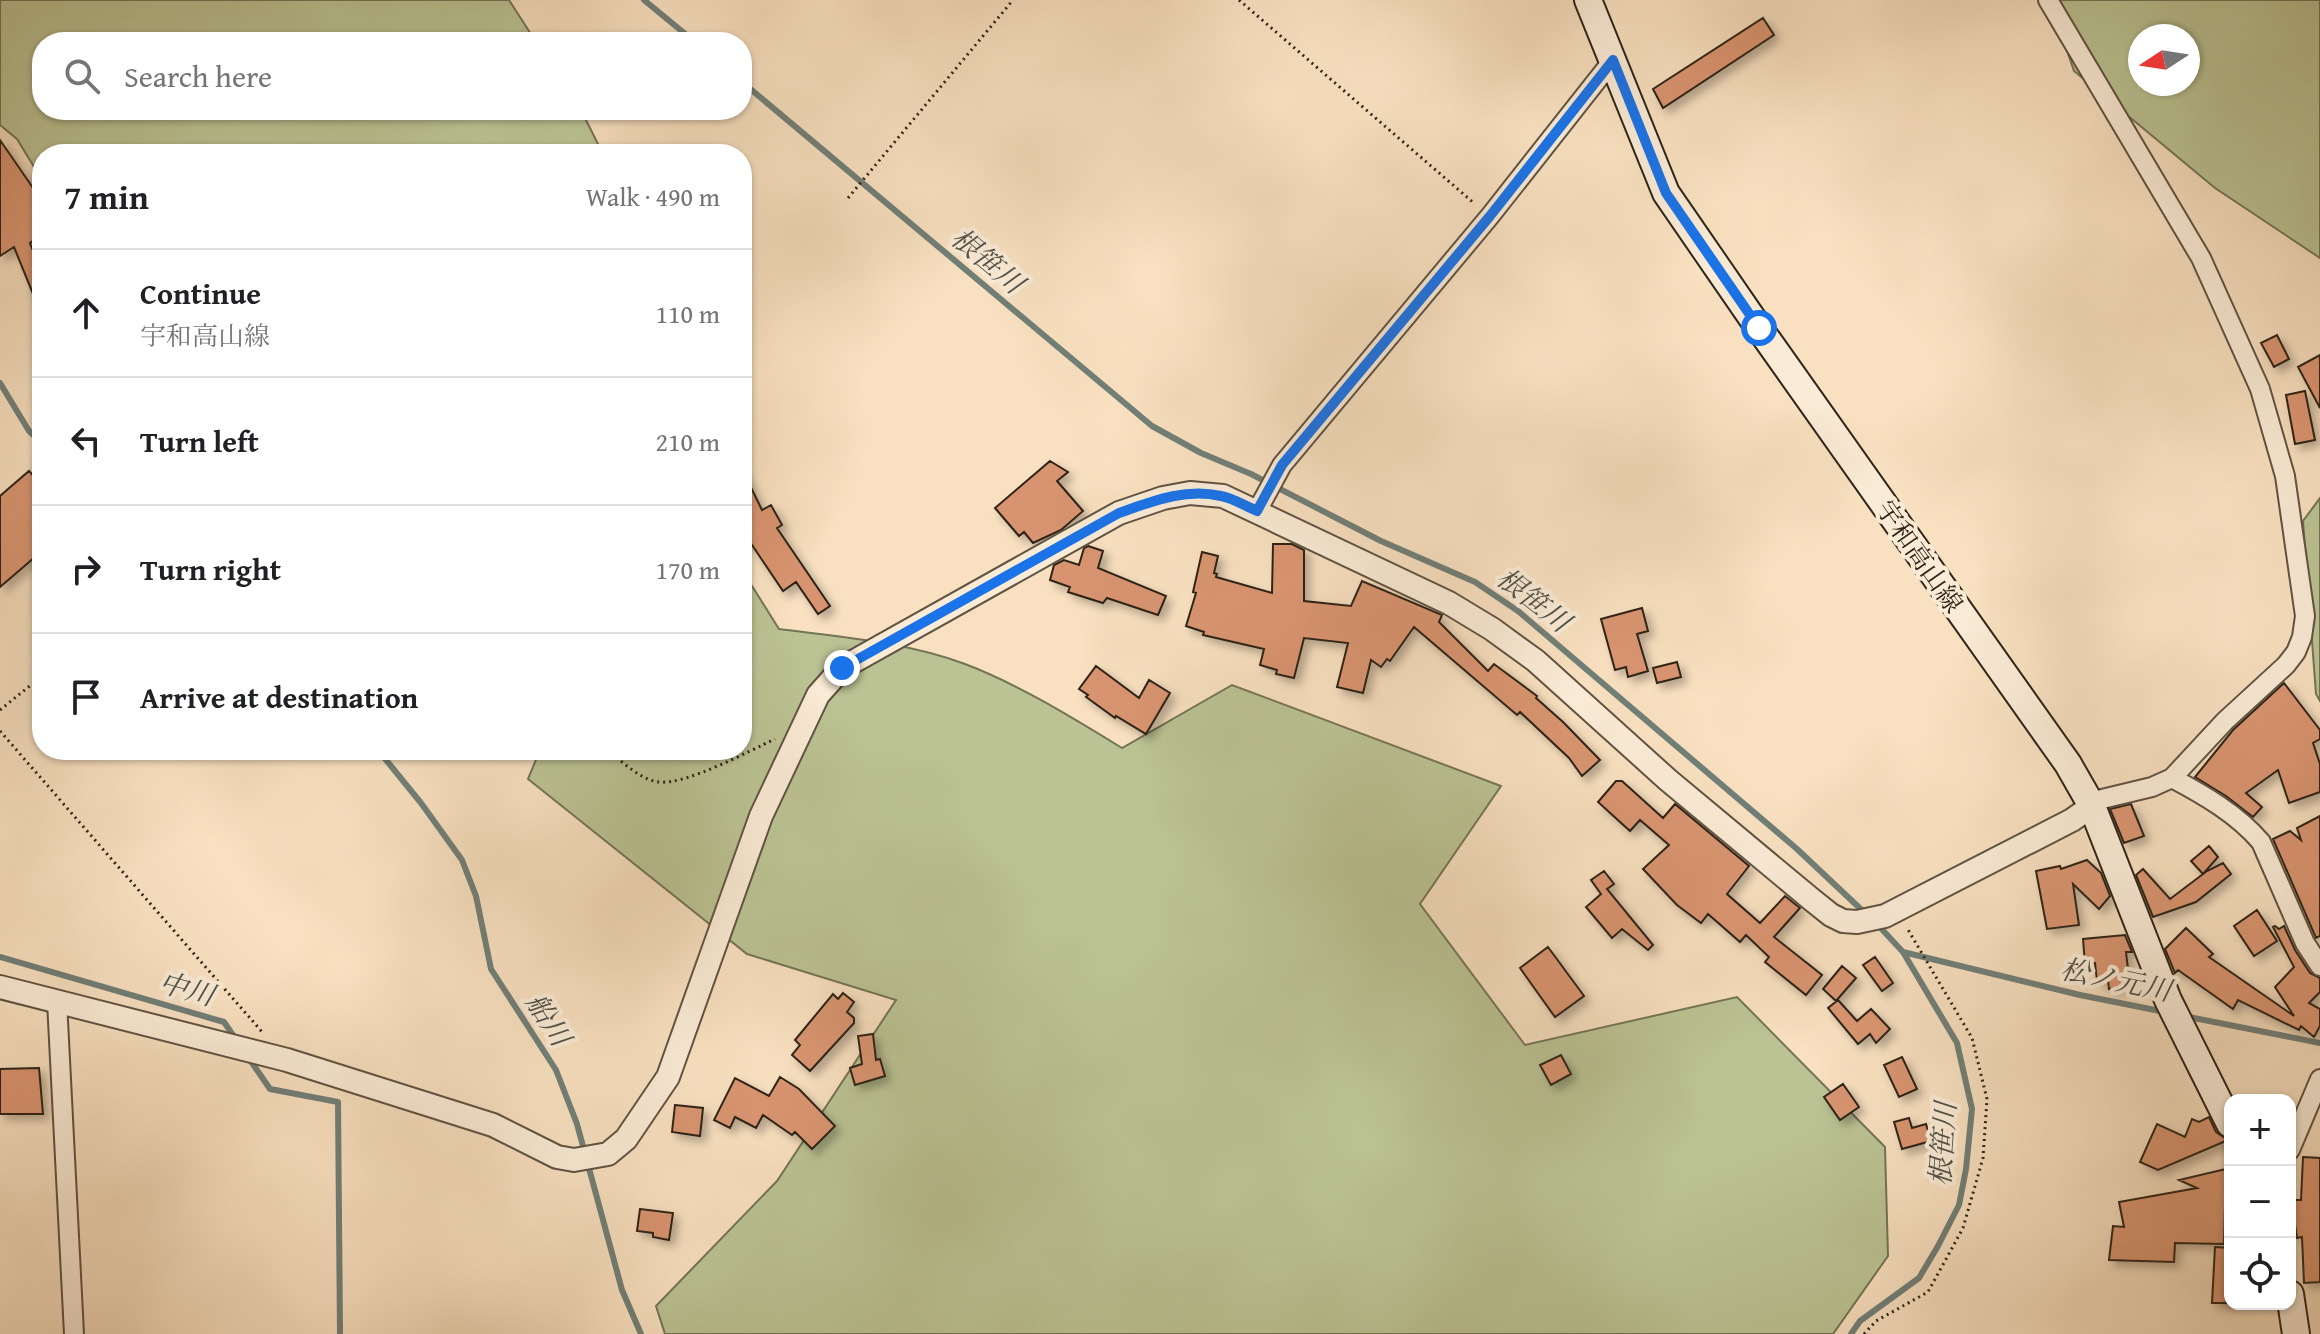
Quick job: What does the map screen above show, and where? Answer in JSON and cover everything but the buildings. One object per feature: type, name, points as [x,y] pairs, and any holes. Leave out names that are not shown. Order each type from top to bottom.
[{"type":"main road","name":"宇和高山線","points":[[1588,0],[1666,193],[2068,764],[2092,806],[2168,1000],[2224,1112]]},
{"type":"main road","points":[[2292,1310],[2296,1334]]},
{"type":"street","points":[[0,987],[287,1060],[493,1125],[557,1157],[574,1160],[608,1154],[626,1139],[668,1077],[761,816],[818,695],[842,668],[1119,513],[1163,498],[1190,493],[1223,496],[1260,506],[1449,603],[1492,629],[1536,661],[1668,780],[1821,907],[1843,921],[1857,922],[1891,913],[2072,820],[2102,799],[2152,787],[2172,778],[2225,721],[2286,665],[2302,637],[2305,616],[2285,476],[2260,389],[2201,258],[2048,0]]},
{"type":"street","points":[[1260,506],[1277,474],[1490,216],[1613,60]]},
{"type":"street","points":[[2172,778],[2205,796],[2250,829],[2261,842],[2305,943],[2320,966]]},
{"type":"street","points":[[57,1001],[74,1334]]},
{"type":"street","points":[[2296,1136],[2320,1079]]},
{"type":"path","points":[[848,198],[1013,0]]},
{"type":"path","points":[[1239,0],[1490,216]]},
{"type":"path","points":[[0,710],[32,684]]},
{"type":"path","points":[[752,749],[800,728]]},
{"type":"path","points":[[0,731],[287,1060]]},
{"type":"path","points":[[620,760],[635,772],[658,782],[682,780],[727,760]]},
{"type":"path","points":[[1864,1334],[1876,1321],[1928,1292],[1963,1228],[1983,1158],[1987,1099],[1972,1038],[1891,913]]},
{"type":"green space","points":[[0,0],[509,0],[530,32],[32,32],[32,120],[586,120],[598,144],[32,144],[32,164],[17,139],[0,125]]},
{"type":"green space","points":[[2058,0],[2320,0],[2320,258],[2215,188],[2074,71],[2052,7]]},
{"type":"green space","points":[[2320,498],[2320,701],[2316,694],[2303,521]]},
{"type":"green space","points":[[752,586],[779,629],[897,645],[965,664],[1025,691],[1122,748],[1232,685],[1501,786],[1420,904],[1525,1045],[1737,997],[1885,1147],[1888,1256],[1833,1334],[665,1334],[656,1306],[777,1181],[896,1000],[747,954],[528,779],[536,760],[752,760]]},
{"type":"waterway","name":"根笹川","points":[[644,0],[683,32]]},
{"type":"waterway","name":"根笹川","points":[[752,90],[1152,426],[1381,541],[1475,582],[1518,611],[1797,849],[1866,914]]},
{"type":"waterway","name":"船川","points":[[0,383],[32,434]]},
{"type":"waterway","name":"船川","points":[[386,760],[462,860],[476,896],[491,969],[556,1070],[577,1124],[622,1290],[641,1334]]},
{"type":"waterway","name":"根笹川","points":[[1851,1334],[1860,1321],[1919,1278],[1938,1246],[1959,1205],[1972,1109],[1957,1043],[1903,952],[1877,924]]},
{"type":"waterway","name":"松ノ元川","points":[[1903,952],[2080,995],[2165,1012]]},
{"type":"waterway","name":"中川","points":[[0,957],[224,1022],[237,1041]]},
{"type":"waterway","name":"松ノ元川","points":[[2184,1016],[2320,1043]]},
{"type":"waterway","name":"中川","points":[[248,1057],[270,1089],[338,1102],[340,1334]]},
{"type":"route","points":[[842,668],[1119,513],[1163,498],[1190,493],[1223,496],[1257,511],[1282,465],[1490,216],[1613,60],[1666,193],[1759,328]]}]
